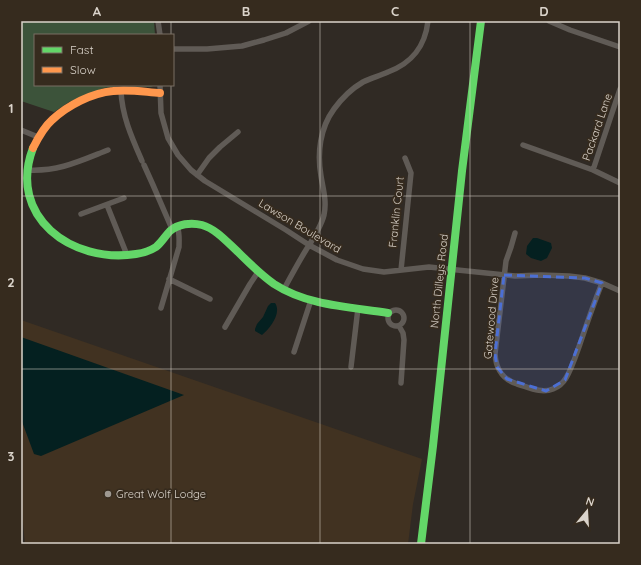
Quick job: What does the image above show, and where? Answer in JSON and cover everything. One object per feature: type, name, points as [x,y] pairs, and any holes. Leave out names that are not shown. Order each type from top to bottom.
[{"type":"street","points":[[158,21],[160,34]]},
{"type":"street","points":[[174,49],[207,49],[242,46],[286,33],[309,21]]},
{"type":"street","points":[[284,289],[319,228],[324,216],[325,198],[319,160],[323,130],[329,116],[344,96],[356,87],[373,77],[397,68],[412,58],[422,44],[427,30],[428,21]]},
{"type":"street","name":"North Dilleys Road","points":[[421,544],[462,171],[481,21]]},
{"type":"street","points":[[549,21],[570,30],[620,47]]},
{"type":"street","points":[[160,89],[111,91],[69,106],[49,121],[38,137],[33,149],[28,164],[27,183],[34,210],[50,231],[67,244],[82,249],[100,253],[127,255],[150,250],[160,243],[174,228],[181,224],[196,224],[213,231],[228,242],[258,272],[284,289],[311,300],[388,314]]},
{"type":"street","name":"Lawson Boulevard","points":[[160,89],[161,113],[168,138],[181,160],[197,175],[337,260],[363,269],[384,272],[429,267],[515,276],[569,276],[585,278],[602,283],[620,291]]},
{"type":"street","name":"Packard Lane","points":[[593,170],[620,89]]},
{"type":"street","points":[[121,91],[121,103],[125,118],[143,163],[174,228],[178,230],[179,247],[161,308]]},
{"type":"street","points":[[21,130],[38,137]]},
{"type":"street","points":[[197,175],[220,147],[238,132]]},
{"type":"street","points":[[523,145],[593,170],[620,183]]},
{"type":"street","points":[[27,170],[35,171],[63,168],[108,150]]},
{"type":"street","name":"Franklin Court","points":[[401,270],[411,173],[405,158]]},
{"type":"street","points":[[81,214],[124,198]]},
{"type":"street","points":[[107,205],[127,255]]},
{"type":"street","name":"Gatewood Drive","points":[[515,233],[506,261],[495,354],[497,367],[507,379],[514,383],[539,391],[553,389],[565,380],[578,350],[602,283]]},
{"type":"street","points":[[225,327],[258,272]]},
{"type":"street","points":[[169,279],[210,299]]},
{"type":"street","points":[[294,352],[311,300]]},
{"type":"street","points":[[351,367],[358,308]]},
{"type":"street","points":[[395,309],[402,312],[404,315],[403,322],[399,326],[392,326],[387,317],[388,314],[395,309]]},
{"type":"street","points":[[399,326],[403,333],[404,340],[401,383]]},
{"type":"highlighted area","points":[[504,275],[585,278],[602,283],[565,380],[546,391],[507,379],[497,367],[495,354]]},
{"type":"shaded area","points":[[21,320],[422,459],[413,504],[408,544],[25,544],[21,501]]},
{"type":"green space","points":[[21,21],[154,21],[155,34],[34,34],[34,86],[118,86],[104,88],[69,102],[54,112],[21,101]]},
{"type":"green space","points":[[118,86],[153,86],[151,87]]},
{"type":"water","points":[[533,238],[551,243],[552,248],[547,258],[541,261],[531,258],[526,254],[527,246]]},
{"type":"water","points":[[271,303],[275,303],[277,307],[276,316],[262,335],[255,331],[255,329]]},
{"type":"water","points":[[21,337],[184,395],[41,456],[34,454],[21,419]]},
{"type":"traffic: fast","points":[[421,544],[433,446],[462,171],[481,21]]},
{"type":"traffic: fast","points":[[33,148],[27,173],[29,195],[37,214],[51,231],[68,243],[89,251],[112,255],[136,254],[146,252],[156,247],[170,231],[181,225],[198,224],[217,233],[264,277],[287,291],[315,301],[344,307],[388,313]]},
{"type":"traffic: slow","points":[[33,148],[44,129],[52,120],[65,109],[89,97],[105,92],[119,90],[160,93]]},
{"type":"place","name":"Great Wolf Lodge","points":[[108,494]]}]
